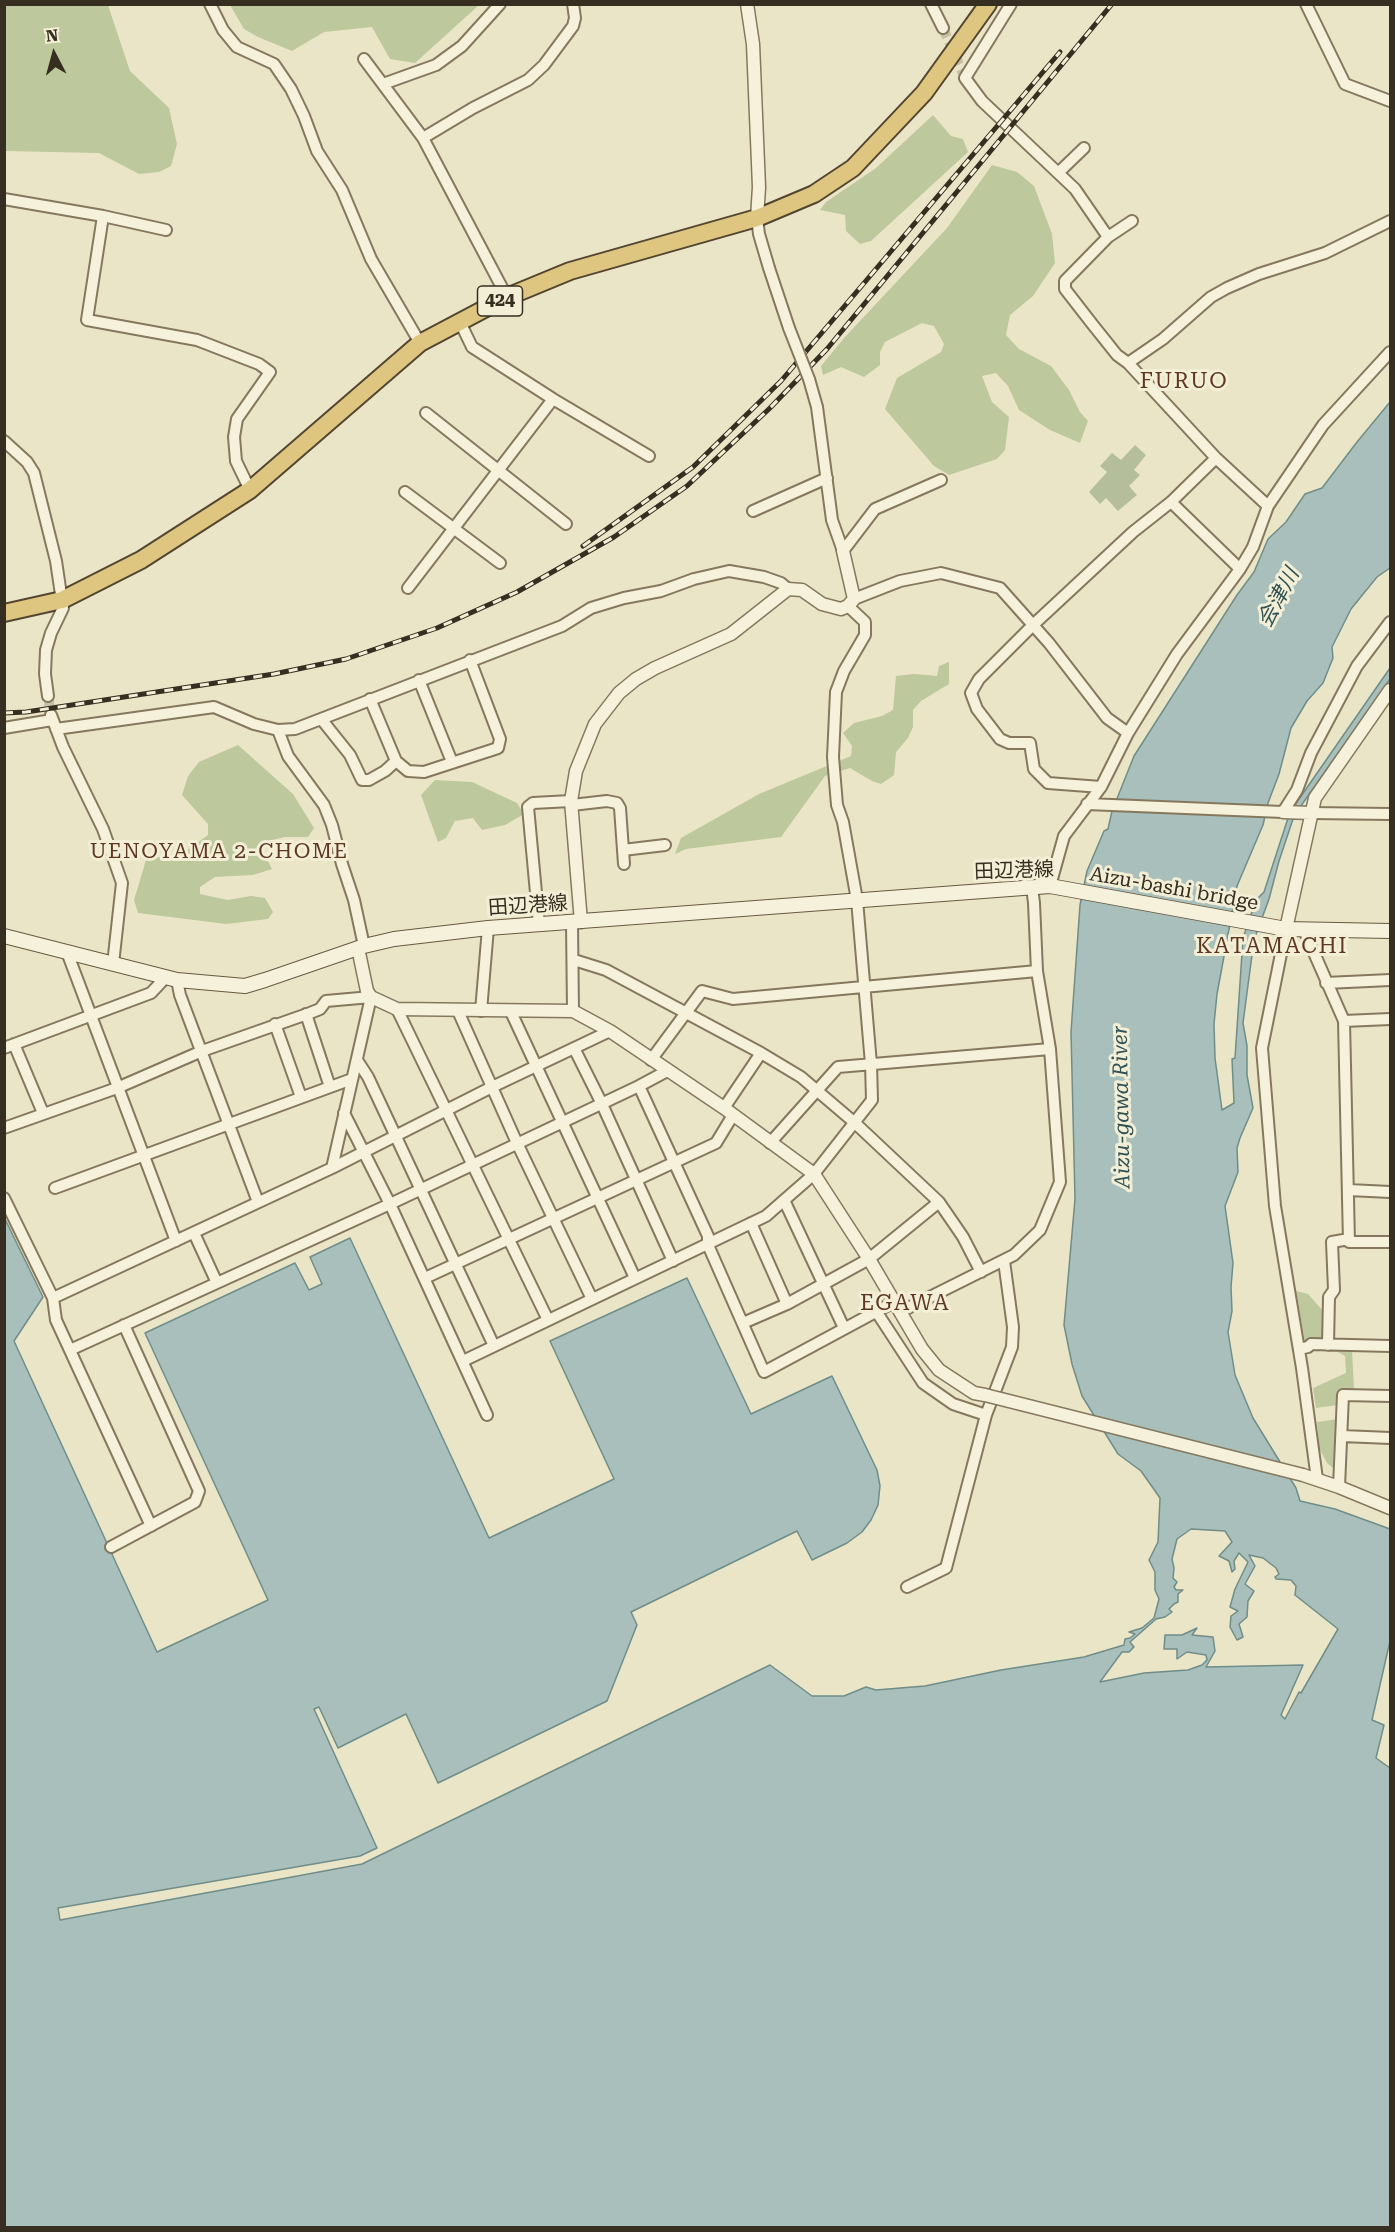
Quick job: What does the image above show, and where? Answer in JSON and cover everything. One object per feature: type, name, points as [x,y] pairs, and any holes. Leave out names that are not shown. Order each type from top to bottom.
[{"type":"highway","name":"424","points":[[4,613],[62,600],[141,560],[250,490],[420,343],[507,297],[570,271],[757,218],[814,194],[853,168],[924,93],[988,4]]},
{"type":"main road","name":"田辺港線","points":[[4,936],[172,978],[244,986],[361,947],[394,939],[488,928],[857,900],[1050,886],[1067,889]]},
{"type":"main road","name":"Aizu-bashi bridge","points":[[1067,889],[1281,928]]},
{"type":"main road","points":[[1281,928],[1390,931]]},
{"type":"street","points":[[210,4],[223,30],[237,47],[274,64],[291,89],[317,151],[342,190],[371,259],[420,343]]},
{"type":"street","points":[[383,84],[436,65],[462,46],[500,4]]},
{"type":"street","points":[[423,138],[473,108],[528,80],[544,65],[573,27],[575,18],[573,4]]},
{"type":"street","points":[[463,1361],[766,1216],[814,1174],[872,1100],[857,900],[843,822],[837,805],[833,757],[837,692],[844,671],[865,635],[865,622],[851,603],[843,552],[832,520],[817,407],[759,234],[753,44],[747,4]]},
{"type":"street","points":[[932,4],[943,28]]},
{"type":"street","points":[[1011,4],[964,78],[982,101],[1075,189],[1108,237]]},
{"type":"street","points":[[1306,4],[1345,84],[1390,101]]},
{"type":"street","points":[[364,59],[423,138],[507,297]]},
{"type":"street","points":[[1058,173],[1084,148]]},
{"type":"street","points":[[4,199],[103,216],[166,230]]},
{"type":"street","points":[[103,216],[87,320],[198,340],[259,364],[270,372],[237,419],[234,437],[236,461],[250,490]]},
{"type":"street","points":[[1132,221],[1108,237],[1065,281],[1065,289],[1117,355],[1128,363],[1216,458],[1268,506]]},
{"type":"street","points":[[1128,363],[1163,339],[1211,297],[1227,288],[1259,274],[1325,253],[1390,221]]},
{"type":"street","points":[[460,322],[472,347],[553,399],[649,456]]},
{"type":"street","points":[[1050,886],[1064,836],[1101,787],[1128,733],[1177,654],[1253,547],[1268,506],[1323,425],[1390,352]]},
{"type":"street","points":[[408,588],[553,399]]},
{"type":"street","points":[[426,413],[566,524]]},
{"type":"street","points":[[4,441],[27,462],[34,473],[56,561],[63,608],[46,650],[45,674],[48,696]]},
{"type":"street","points":[[1101,787],[1048,783],[1034,769],[1030,743],[1009,743],[1000,739],[977,709],[971,693],[979,680],[1033,625],[1133,532],[1171,502],[1216,458]]},
{"type":"street","points":[[753,511],[827,478]]},
{"type":"street","points":[[843,552],[875,508],[941,480]]},
{"type":"street","points":[[405,492],[500,563]]},
{"type":"street","points":[[1171,502],[1240,568]]},
{"type":"street","points":[[4,728],[214,707],[254,724],[278,730],[295,729],[562,626],[591,608],[729,571],[764,577],[781,583],[788,589],[802,590],[822,603],[842,609],[900,581],[940,573],[1000,588],[1049,643],[1107,718],[1128,733]]},
{"type":"street","points":[[573,1011],[577,922],[572,803],[576,771],[596,724],[619,693],[655,668],[731,634],[788,589]]},
{"type":"street","points":[[1282,812],[1297,790],[1311,753],[1357,666],[1390,622]]},
{"type":"street","points":[[370,699],[396,760],[408,771],[424,772],[498,748],[500,739],[470,660]]},
{"type":"street","points":[[418,680],[452,762]]},
{"type":"street","points":[[1317,1479],[1299,1348],[1275,1206],[1262,1048],[1281,928],[1316,798],[1388,696]]},
{"type":"street","points":[[322,720],[350,755],[362,780],[369,780],[385,771],[396,760]]},
{"type":"street","points":[[53,722],[103,829],[122,883],[113,964]]},
{"type":"street","points":[[278,730],[288,756],[324,805],[332,825],[354,900],[367,992],[372,997],[397,1010],[573,1011],[610,1031],[729,1112],[814,1174],[922,1349],[939,1370],[974,1393],[1303,1475],[1390,1508]]},
{"type":"street","points":[[539,925],[528,807],[533,803],[607,801],[617,803],[620,808],[624,864]]},
{"type":"street","points":[[1087,804],[1390,814]]},
{"type":"street","points":[[623,850],[665,845]]},
{"type":"street","points":[[639,1086],[708,1236],[708,1245],[764,1372],[876,1311],[897,1307],[1014,1256],[1040,1230],[1060,1182],[1050,1049],[1037,971],[1032,887]]},
{"type":"street","points":[[481,1011],[488,928]]},
{"type":"street","points":[[1304,930],[1344,1021],[1349,1242],[1390,1242]]},
{"type":"street","points":[[67,952],[176,1241]]},
{"type":"street","points":[[574,960],[606,970],[801,1077],[939,1202],[963,1237],[981,1272]]},
{"type":"street","points":[[651,1060],[702,991],[733,999],[1037,971]]},
{"type":"street","points":[[43,1113],[9,1046],[151,993],[172,978],[202,1051],[258,1202]]},
{"type":"street","points":[[1326,983],[1390,980]]},
{"type":"street","points":[[4,1128],[117,1088],[202,1051],[320,1009],[326,1001],[372,997]]},
{"type":"street","points":[[332,1168],[372,997]]},
{"type":"street","points":[[397,1010],[548,1320]]},
{"type":"street","points":[[458,1011],[517,1143],[592,1299]]},
{"type":"street","points":[[511,1012],[635,1278]]},
{"type":"street","points":[[306,1014],[330,1087]]},
{"type":"street","points":[[1344,1021],[1390,1019]]},
{"type":"street","points":[[275,1024],[301,1097]]},
{"type":"street","points":[[53,1298],[332,1168],[364,1150],[610,1031]]},
{"type":"street","points":[[574,1048],[602,1102],[673,1261]]},
{"type":"street","points":[[770,1143],[838,1067],[1050,1049]]},
{"type":"street","points":[[425,1278],[716,1143],[729,1112],[761,1053]]},
{"type":"street","points":[[357,1060],[368,1077],[396,1135],[494,1346]]},
{"type":"street","points":[[70,1350],[390,1204],[667,1071]]},
{"type":"street","points":[[55,1188],[352,1079]]},
{"type":"street","points":[[345,1113],[425,1278],[487,1415]]},
{"type":"street","points":[[1349,1190],[1390,1192]]},
{"type":"street","points":[[4,1198],[53,1298],[56,1320],[151,1526]]},
{"type":"street","points":[[784,1200],[844,1328]]},
{"type":"street","points":[[743,1323],[788,1304],[868,1259],[939,1202]]},
{"type":"street","points":[[750,1223],[788,1304]]},
{"type":"street","points":[[194,1233],[216,1283]]},
{"type":"street","points":[[1328,1345],[1329,1298],[1334,1290],[1332,1242],[1349,1239]]},
{"type":"street","points":[[907,1587],[946,1568],[986,1415],[1012,1347],[1013,1327],[1004,1261]]},
{"type":"street","points":[[876,1311],[922,1383],[953,1404],[986,1415]]},
{"type":"street","points":[[111,1547],[195,1502],[200,1491],[124,1325]]},
{"type":"street","points":[[1299,1348],[1308,1347],[1311,1344],[1390,1346]]},
{"type":"street","points":[[1339,1487],[1343,1395],[1390,1396]]},
{"type":"street","points":[[1342,1436],[1390,1438]]},
{"type":"green space","points":[[5,4],[108,5],[130,71],[169,108],[177,144],[171,166],[159,172],[139,174],[99,153],[5,151]]},
{"type":"green space","points":[[230,5],[479,5],[415,63],[390,59],[372,27],[324,32],[292,51],[244,29]]},
{"type":"green space","points":[[933,115],[951,136],[963,139],[968,152],[871,241],[860,244],[846,231],[845,215],[820,210],[826,202],[876,168]]},
{"type":"green space","points":[[992,165],[1017,172],[1034,186],[1052,234],[1055,263],[1033,296],[1010,315],[1006,335],[1019,349],[1051,366],[1088,421],[1080,443],[1050,430],[1019,410],[1008,386],[996,373],[982,376],[992,402],[1009,417],[1005,450],[997,459],[949,475],[934,466],[885,409],[897,378],[941,352],[944,344],[934,326],[922,323],[885,342],[880,352],[880,365],[864,377],[841,367],[823,375],[821,366],[845,337],[947,228]]},
{"type":"green space","points":[[1135,445],[1146,455],[1134,470],[1140,475],[1129,486],[1137,495],[1118,511],[1106,498],[1100,504],[1089,492],[1107,472],[1100,466],[1112,453],[1121,460]]},
{"type":"green space","points":[[949,662],[949,684],[921,701],[913,710],[913,727],[908,738],[896,752],[894,775],[881,784],[850,768],[825,776],[781,837],[686,849],[675,854],[681,838],[759,794],[851,756],[852,746],[843,733],[854,723],[882,716],[893,710],[896,676],[914,674],[937,676],[939,666]]},
{"type":"green space","points":[[238,745],[293,794],[314,828],[308,837],[285,837],[264,842],[263,852],[272,869],[253,875],[215,877],[200,887],[200,894],[228,900],[251,896],[265,898],[273,912],[268,919],[226,924],[138,913],[134,900],[146,860],[186,851],[208,835],[208,824],[182,795],[188,776],[199,762]]},
{"type":"green space","points":[[435,780],[472,782],[517,803],[524,814],[505,825],[482,830],[473,818],[455,821],[446,838],[438,842],[421,795]]},
{"type":"green space","points":[[1296,1291],[1308,1294],[1325,1313],[1324,1341],[1305,1342]]},
{"type":"green space","points":[[1335,1348],[1352,1349],[1354,1389],[1346,1390],[1338,1395],[1338,1405],[1316,1408],[1313,1388],[1346,1373],[1345,1356]]},
{"type":"green space","points":[[1338,1419],[1337,1466],[1334,1469],[1327,1463],[1319,1448],[1317,1422]]},
{"type":"water","points":[[1390,402],[1390,568],[1377,577],[1351,609],[1332,647],[1333,658],[1323,683],[1307,701],[1291,728],[1263,825],[1237,886],[1217,994],[1214,1024],[1215,1058],[1222,1110],[1234,1103],[1232,1059],[1235,1058],[1243,938],[1256,900],[1264,892],[1289,815],[1390,668],[1390,679],[1293,819],[1254,940],[1243,1023],[1247,1046],[1247,1075],[1253,1108],[1237,1148],[1238,1172],[1225,1206],[1233,1263],[1232,1311],[1228,1332],[1235,1375],[1253,1418],[1296,1488],[1300,1501],[1335,1509],[1390,1529],[1390,1641],[1372,1720],[1384,1725],[1376,1758],[1390,1768],[1390,2227],[5,2227],[4,1217],[43,1297],[14,1341],[157,1652],[268,1600],[145,1333],[295,1263],[309,1290],[322,1284],[310,1257],[350,1238],[489,1538],[614,1479],[550,1341],[687,1278],[751,1414],[832,1376],[877,1470],[880,1486],[878,1505],[871,1520],[862,1532],[847,1543],[812,1560],[797,1531],[631,1612],[637,1625],[607,1701],[438,1783],[406,1714],[338,1748],[319,1707],[314,1709],[377,1848],[360,1856],[58,1908],[60,1920],[362,1864],[770,1665],[812,1696],[844,1696],[866,1687],[876,1690],[925,1686],[1001,1670],[1084,1657],[1124,1645],[1125,1639],[1135,1634],[1129,1632],[1142,1628],[1154,1618],[1159,1599],[1155,1590],[1155,1572],[1149,1560],[1158,1542],[1160,1498],[1141,1471],[1118,1454],[1082,1396],[1072,1364],[1064,1325],[1075,1199],[1071,1032],[1080,905],[1087,871],[1104,831],[1108,829],[1112,811],[1134,756],[1254,572],[1268,539],[1286,522],[1305,494],[1322,488]],"holes":[[[1191,1529],[1225,1531],[1232,1542],[1219,1556],[1229,1561],[1232,1572],[1235,1569],[1234,1561],[1239,1553],[1248,1562],[1235,1589],[1230,1607],[1238,1611],[1231,1616],[1230,1627],[1237,1640],[1243,1637],[1239,1624],[1247,1617],[1248,1601],[1254,1591],[1245,1584],[1255,1566],[1249,1555],[1263,1558],[1276,1568],[1279,1574],[1275,1577],[1276,1579],[1291,1580],[1296,1586],[1295,1595],[1338,1629],[1285,1719],[1281,1715],[1303,1665],[1206,1667],[1215,1651],[1213,1637],[1192,1635],[1197,1628],[1182,1635],[1165,1635],[1164,1649],[1177,1649],[1177,1659],[1187,1652],[1206,1655],[1207,1660],[1202,1665],[1188,1670],[1144,1673],[1100,1682],[1122,1652],[1129,1652],[1134,1647],[1130,1642],[1156,1619],[1172,1612],[1169,1609],[1178,1602],[1178,1594],[1183,1590],[1176,1590],[1174,1587],[1177,1582],[1173,1578],[1172,1559],[1177,1539]]]},
{"type":"tunnel","points":[[943,28],[965,78]]},
{"type":"tunnel","points":[[48,696],[51,715]]},
{"type":"railway","points":[[4,713],[26,712],[274,674],[346,659],[437,628],[517,592],[614,537],[687,486],[770,408],[827,349],[1112,4]]},
{"type":"railway","points":[[583,546],[693,467],[781,381],[1060,52]]},
{"type":"district","name":"FURUO","points":[[1184,382]]},
{"type":"district","name":"UENOYAMA 2-CHOME","points":[[219,852]]},
{"type":"district","name":"KATAMACHI","points":[[1272,947]]},
{"type":"district","name":"EGAWA","points":[[905,1304]]},
{"type":"water label","name":"会津川","points":[[1279,598]]},
{"type":"water label","name":"Aizu-gawa River","points":[[1122,1107]]}]
